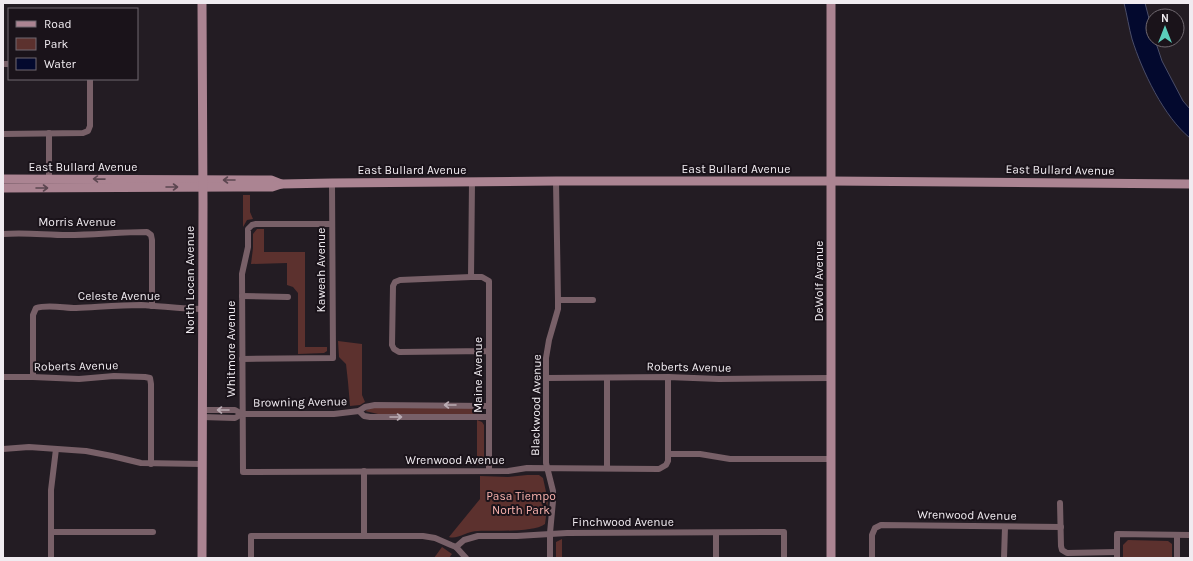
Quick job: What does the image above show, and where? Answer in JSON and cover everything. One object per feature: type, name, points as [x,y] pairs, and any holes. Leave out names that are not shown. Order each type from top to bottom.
[{"type":"main road","name":"North Locan Avenue","points":[[202,3],[202,558]]},
{"type":"main road","name":"DeWolf Avenue","points":[[830,558],[831,3]]},
{"type":"main road","name":"East Bullard Avenue","points":[[3,179],[49,178],[272,187],[281,184],[472,182],[831,181],[1190,184]]},
{"type":"main road","name":"East Bullard Avenue","points":[[3,188],[202,183]]},
{"type":"street","points":[[3,134],[83,133],[88,131],[90,126],[90,80]]},
{"type":"street","points":[[49,134],[49,178]]},
{"type":"street","points":[[472,182],[471,277],[400,280],[395,282],[393,286],[392,345],[394,349],[399,352],[489,351]]},
{"type":"street","name":"Blackwood Avenue","points":[[550,558],[550,533],[554,501],[546,456],[546,378],[547,348],[558,309],[556,182]]},
{"type":"street","name":"Kaweah Avenue","points":[[242,359],[333,358],[332,183]]},
{"type":"street","name":"Whitmore Avenue","points":[[243,472],[242,274],[248,247],[248,229],[250,226],[256,224],[332,224]]},
{"type":"street","name":"Morris Avenue","points":[[3,234],[37,233],[66,235],[114,232],[147,232],[151,235],[152,240],[152,306]]},
{"type":"street","name":"Maine Avenue","points":[[471,277],[482,277],[489,281],[489,471]]},
{"type":"street","points":[[242,296],[288,297]]},
{"type":"street","points":[[558,300],[593,300]]},
{"type":"street","name":"Celeste Avenue","points":[[33,377],[33,315],[36,308],[109,305],[202,308]]},
{"type":"street","name":"Roberts Avenue","points":[[3,377],[80,379],[114,376],[150,378],[151,464]]},
{"type":"street","points":[[668,377],[668,454],[700,454],[730,459],[831,458]]},
{"type":"street","name":"Roberts Avenue","points":[[546,378],[831,378]]},
{"type":"street","points":[[607,378],[607,468]]},
{"type":"street","name":"Browning Avenue","points":[[202,414],[235,418],[242,414],[334,414],[359,411],[365,407],[375,405],[489,406]]},
{"type":"street","name":"Browning Avenue","points":[[359,411],[364,416],[370,417],[489,417]]},
{"type":"street","points":[[3,448],[29,447],[86,451],[134,462],[151,464],[202,464]]},
{"type":"street","points":[[51,558],[51,490],[56,449]]},
{"type":"street","name":"Wrenwood Avenue","points":[[243,472],[508,471],[527,468],[659,469],[668,462],[668,454]]},
{"type":"street","points":[[364,471],[364,536]]},
{"type":"street","points":[[1060,503],[1061,546],[1062,550],[1067,553],[1117,555],[1117,534],[1190,535]]},
{"type":"street","name":"Wrenwood Avenue","points":[[872,558],[872,535],[874,528],[882,525],[1060,527]]},
{"type":"street","points":[[1004,558],[1005,527]]},
{"type":"street","points":[[51,532],[153,532]]},
{"type":"street","name":"Finchwood Avenue","points":[[456,547],[464,540],[474,537],[517,536],[550,533],[784,532],[784,558]]},
{"type":"street","points":[[716,533],[716,558]]},
{"type":"street","points":[[1177,535],[1178,558]]},
{"type":"street","points":[[251,558],[251,536],[423,536],[443,541],[456,547],[466,558]]},
{"type":"green space","points":[[243,195],[250,195],[250,212],[253,219],[247,220],[243,227]]},
{"type":"green space","points":[[257,229],[264,229],[264,252],[305,252],[305,347],[327,347],[327,351],[324,353],[298,354],[298,293],[293,287],[287,285],[287,263],[251,264],[253,234]]},
{"type":"green space","points":[[338,341],[362,344],[362,395],[365,402],[360,405],[350,406],[346,364],[339,357]]},
{"type":"green space","points":[[377,407],[481,408],[482,412],[478,414],[378,414],[365,411]]},
{"type":"green space","name":"Pasa Tiempo North Park","points":[[477,420],[482,422],[484,425],[484,463],[481,465],[477,465]]},
{"type":"green space","name":"Pasa Tiempo North Park","points":[[539,475],[543,478],[548,501],[545,524],[532,529],[474,531],[452,538],[449,537],[480,499],[480,476],[508,477]]},
{"type":"green space","points":[[562,539],[562,558],[556,558],[556,542]]},
{"type":"green space","points":[[1128,540],[1168,541],[1172,544],[1172,558],[1123,558],[1123,545]]},
{"type":"green space","points":[[442,547],[452,554],[449,558],[434,558]]},
{"type":"water","points":[[1124,3],[1145,3],[1146,8],[1145,8],[1145,48],[1158,48],[1162,61],[1183,101],[1190,109],[1190,138],[1171,118],[1155,93],[1136,52]]}]
